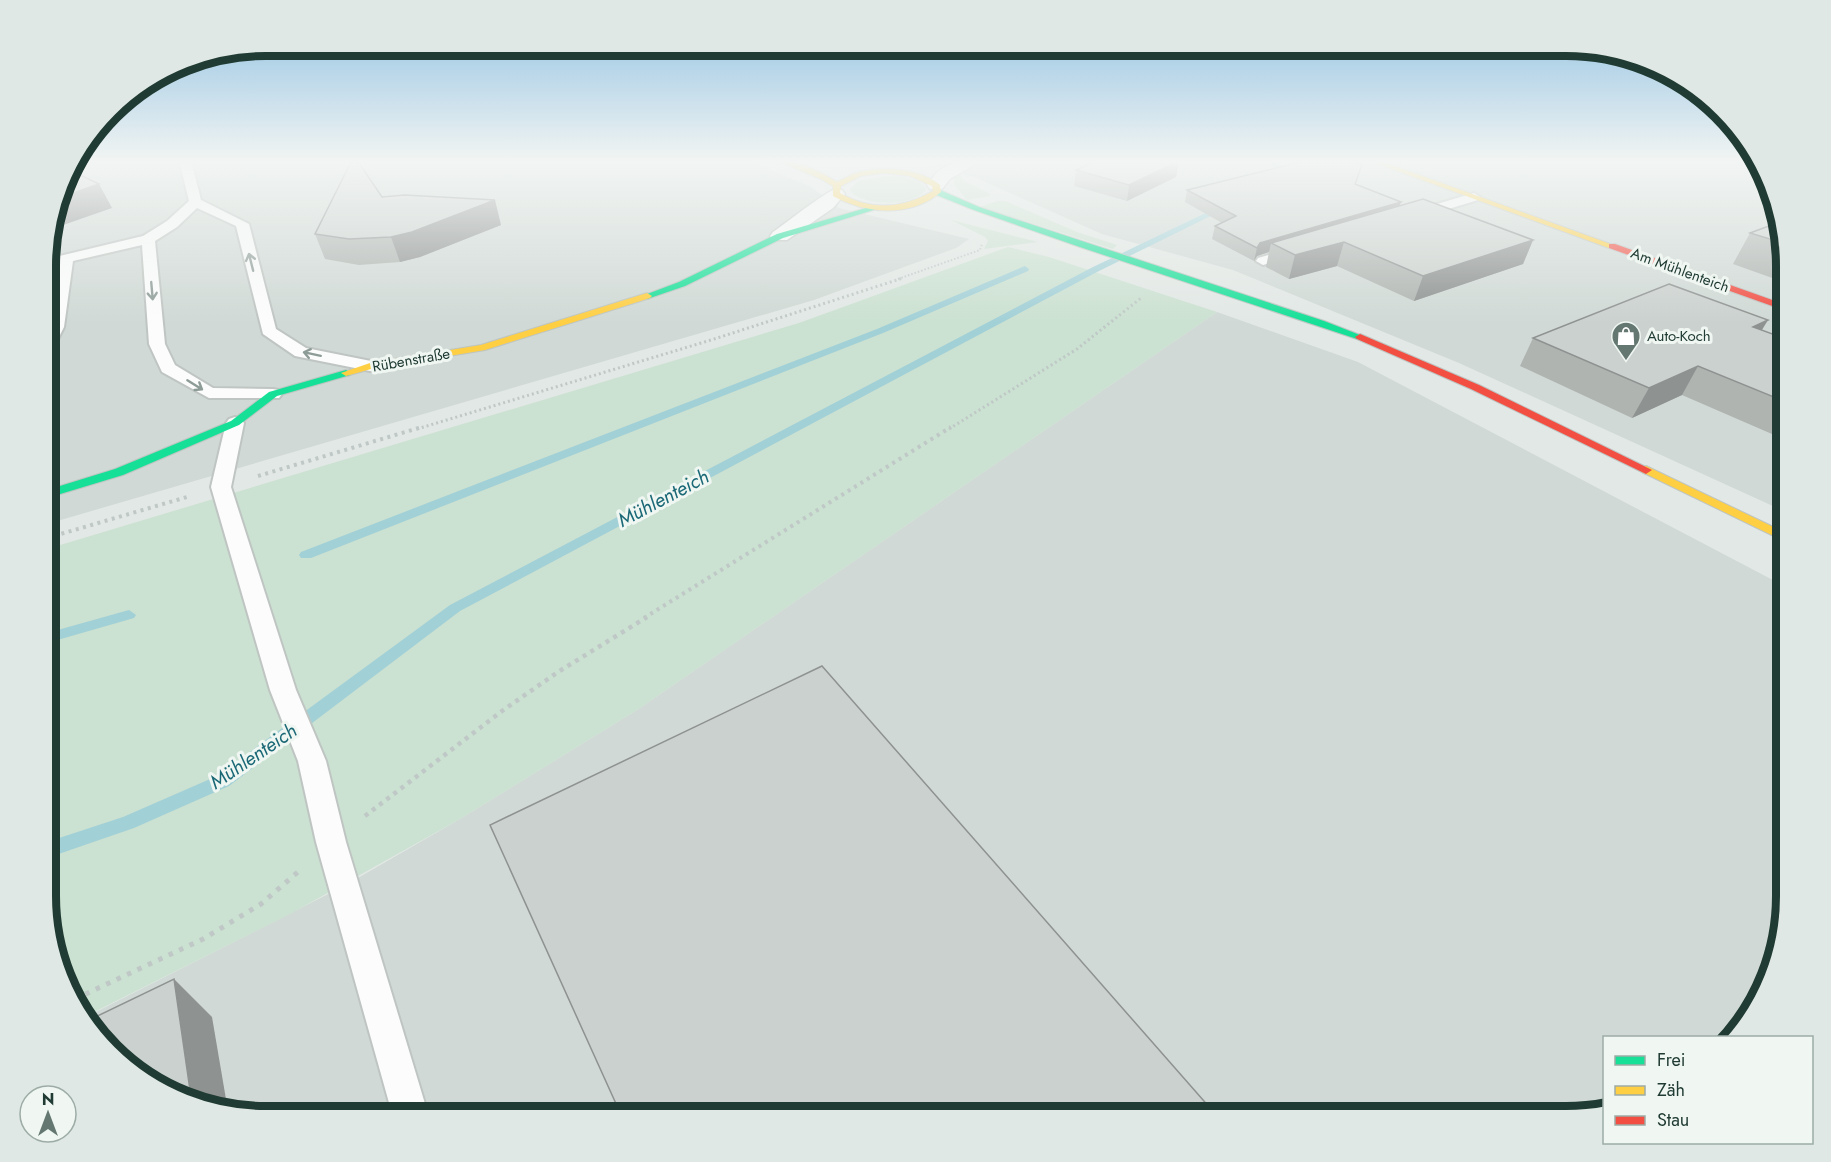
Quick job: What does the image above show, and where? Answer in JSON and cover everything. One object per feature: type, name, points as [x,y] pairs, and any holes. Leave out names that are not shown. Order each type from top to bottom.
[{"type":"main road","name":"Rübenstraße","points":[[56,491],[119,472],[235,423],[273,394],[370,366],[482,348],[606,310],[682,284],[780,236],[855,214]]},
{"type":"main road","points":[[953,214],[1090,249]]},
{"type":"main road","points":[[991,214],[1145,267],[1272,306],[1374,342],[1486,392],[1775,533]]},
{"type":"main road","name":"Am Mühlenteich","points":[[1522,214],[1775,304]]},
{"type":"street","name":"Rübenstraße","points":[[780,236],[811,214]]},
{"type":"lane","points":[[56,262],[148,239],[172,224],[182,214]]},
{"type":"lane","points":[[221,214],[242,224],[269,331],[301,352],[370,366]]},
{"type":"lane","points":[[1407,218],[1419,214]]},
{"type":"lane","points":[[148,239],[157,344],[168,368],[209,393],[273,394]]},
{"type":"lane","points":[[1263,261],[1307,248]]},
{"type":"lane","points":[[56,327],[66,260]]},
{"type":"lane","points":[[235,423],[221,487],[283,690],[312,761],[331,842],[408,1106]]},
{"type":"path","points":[[56,535],[726,336],[876,288],[980,250],[983,242],[980,235],[945,221],[945,218],[952,214]]},
{"type":"path","points":[[81,996],[202,939],[261,904],[331,842],[502,711],[558,672],[1036,375],[1112,324],[1143,297],[1178,277]]},
{"type":"shaded area","points":[[62,214],[865,214],[969,239],[956,248],[814,300],[56,521],[56,252]]},
{"type":"shaded area","points":[[1058,214],[1769,214],[1775,252],[1775,507],[1459,363],[1233,270],[1102,234]]},
{"type":"shaded area","points":[[1217,312],[1358,362],[1775,581],[1774,924],[1764,964],[1754,989],[1740,1013],[1722,1036],[1603,1036],[1603,1103],[1579,1106],[252,1106],[211,1099],[173,1085],[149,1071],[127,1054],[92,1014],[344,886],[460,819],[637,710]]},
{"type":"green space","points":[[1003,214],[1036,214],[1077,232],[1117,245],[1113,249]]},
{"type":"green space","points":[[951,220],[1038,242],[984,249],[988,241],[985,237]]},
{"type":"green space","points":[[1008,247],[1049,257],[1217,312],[637,710],[460,819],[290,914],[91,1013],[77,989],[67,964],[57,924],[56,546],[799,323]]},
{"type":"building","points":[[325,214],[458,214],[412,232],[391,237],[349,239],[315,234]]},
{"type":"building","points":[[1233,214],[1359,214],[1260,243],[1257,248],[1215,226],[1236,216]]},
{"type":"building","points":[[1370,214],[1464,214],[1533,240],[1423,276],[1344,242],[1295,255],[1271,243]]},
{"type":"building","points":[[1771,225],[1774,240],[1750,233]]},
{"type":"building","points":[[1669,284],[1768,320],[1753,327],[1775,335],[1775,398],[1698,366],[1649,388],[1533,338]]},
{"type":"building","points":[[822,666],[1208,1106],[617,1106],[490,825]]},
{"type":"building","points":[[174,979],[190,1092],[173,1085],[138,1063],[117,1045],[94,1018]]},
{"type":"waterway","name":"Mühlenteich","points":[[56,847],[128,823],[223,781],[455,608],[1094,270],[1210,214]]},
{"type":"waterway","points":[[306,555],[880,331],[1025,269]]},
{"type":"waterway","points":[[56,635],[129,615]]},
{"type":"traffic: fast","points":[[647,296],[682,284],[780,236],[855,214]]},
{"type":"traffic: fast","points":[[996,214],[1360,337]]},
{"type":"traffic: fast","points":[[56,491],[119,472],[235,423],[273,394],[346,373]]},
{"type":"traffic: slow","points":[[1523,214],[1612,246]]},
{"type":"traffic: slow","points":[[346,373],[370,366],[482,348],[647,296]]},
{"type":"traffic: slow","points":[[1646,470],[1775,533]]},
{"type":"traffic: jam","points":[[1612,246],[1775,304]]},
{"type":"traffic: jam","points":[[1360,337],[1475,387],[1646,470]]},
{"type":"place","name":"Auto-Koch","points":[[1626,362]]}]
